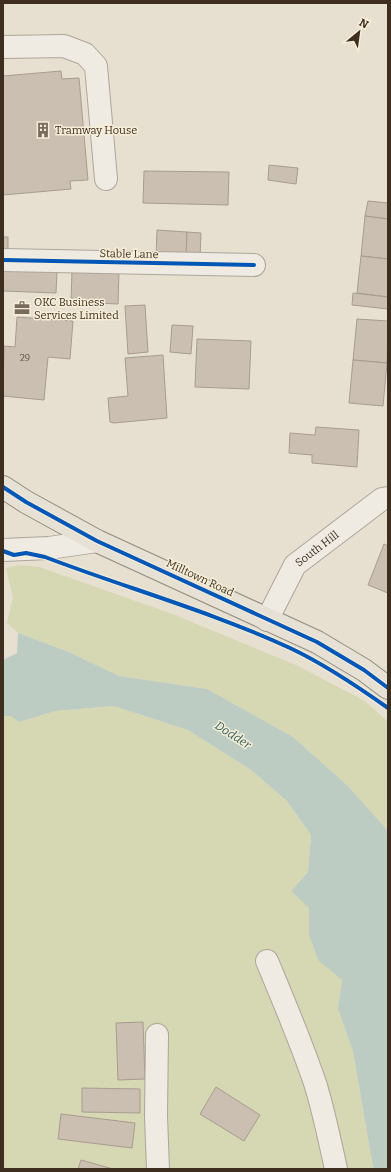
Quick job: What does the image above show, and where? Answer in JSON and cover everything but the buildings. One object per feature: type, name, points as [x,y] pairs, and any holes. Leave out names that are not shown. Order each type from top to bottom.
[{"type":"main road","name":"Milltown Road","points":[[3,487],[26,502],[96,541],[317,642],[364,670],[388,688]]},
{"type":"street","points":[[3,47],[64,46],[85,54],[96,66],[106,179]]},
{"type":"street","name":"Stable Lane","points":[[3,260],[254,265]]},
{"type":"street","name":"South Hill","points":[[267,620],[295,565],[382,499],[388,498]]},
{"type":"street","points":[[3,550],[49,548],[96,541]]},
{"type":"street","points":[[267,961],[294,1026],[316,1085],[329,1133],[336,1169]]},
{"type":"street","points":[[157,1035],[156,1116],[158,1169]]},
{"type":"green space","points":[[20,565],[39,567],[170,613],[296,665],[365,701],[388,722],[388,831],[348,786],[293,737],[207,689],[119,676],[69,652],[18,633],[7,623],[13,598],[6,568]]},
{"type":"green space","points":[[114,706],[188,730],[251,770],[286,800],[311,835],[308,872],[291,891],[309,907],[309,935],[318,959],[342,980],[338,1009],[353,1051],[373,1167],[375,1169],[3,1169],[3,716],[11,716],[19,722],[55,711]]},
{"type":"water","name":"Dodder","points":[[18,633],[69,652],[119,676],[207,689],[293,737],[348,786],[388,831],[388,1169],[375,1169],[373,1167],[353,1051],[338,1009],[342,980],[318,960],[309,935],[309,908],[291,891],[308,872],[311,835],[286,800],[251,770],[188,730],[114,706],[55,711],[19,722],[11,716],[3,716],[3,660],[17,653]]},
{"type":"cycle path","points":[[3,260],[254,265]]},
{"type":"cycle path","points":[[3,487],[26,502],[97,541],[317,642],[364,670],[388,688]]},
{"type":"cycle path","points":[[3,551],[14,555],[26,553],[45,557],[199,611],[260,635],[290,648],[328,668],[388,708]]},
{"type":"place","name":"Tramway House","points":[[43,130]]},
{"type":"place","name":"OKC Business Services Limited","points":[[22,308]]}]
